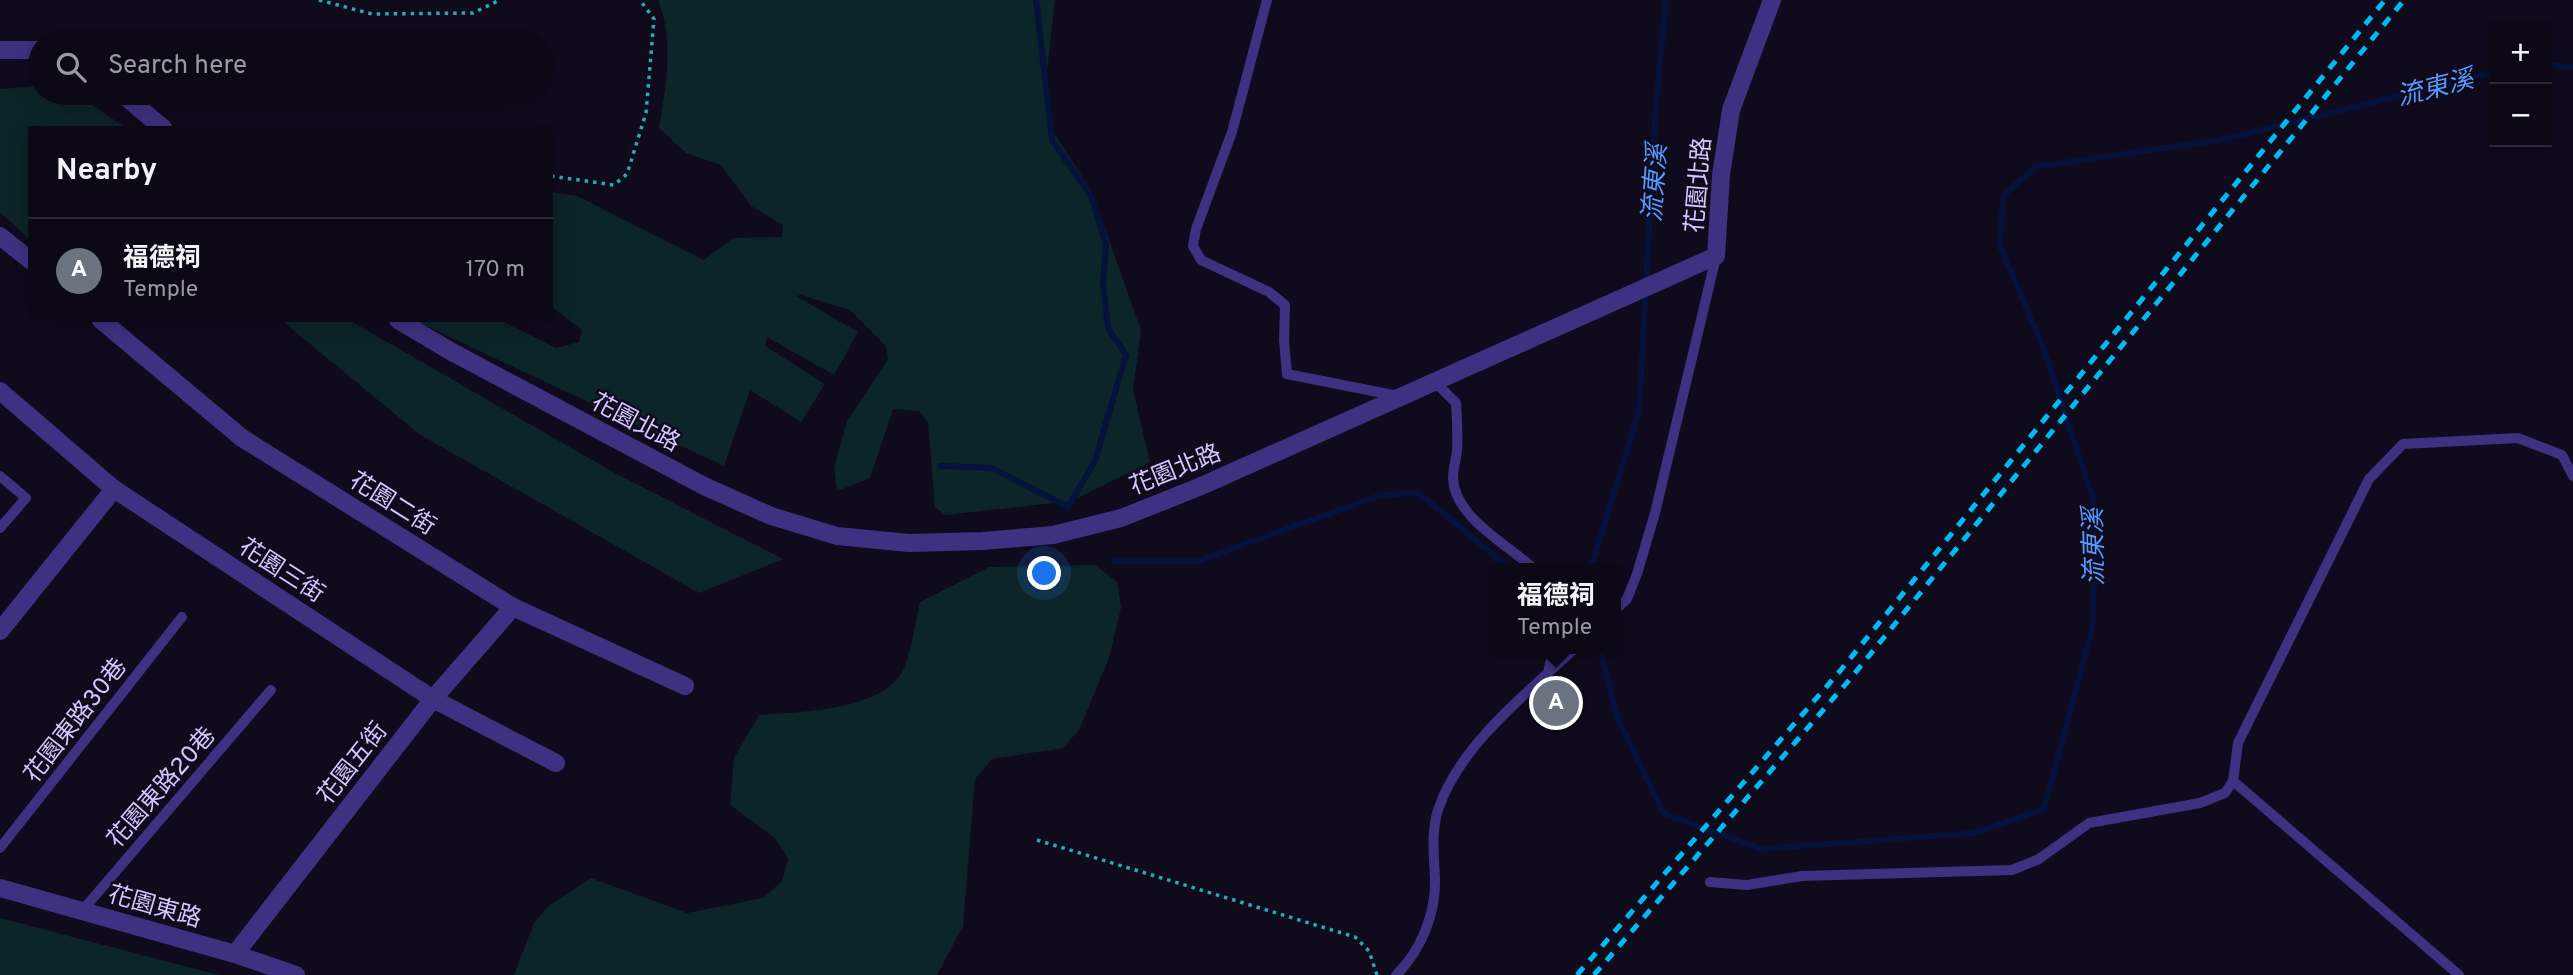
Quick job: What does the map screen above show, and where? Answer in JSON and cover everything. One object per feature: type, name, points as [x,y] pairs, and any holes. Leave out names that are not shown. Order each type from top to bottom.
[{"type":"street","name":"花園北路","points":[[401,322],[452,352],[692,480],[771,516],[837,536],[909,542],[982,541],[1053,535],[1121,517],[1199,487],[1715,257],[1721,175],[1731,110],[1772,0]]},
{"type":"street","points":[[0,51],[28,50]]},
{"type":"street","points":[[135,105],[161,126]]},
{"type":"street","points":[[0,236],[28,258]]},
{"type":"street","name":"花園二街","points":[[103,322],[242,438],[513,607],[685,686]]},
{"type":"street","name":"花園三街","points":[[0,391],[114,489],[433,699],[556,763]]},
{"type":"street","points":[[0,631],[114,489]]},
{"type":"street","name":"花園五街","points":[[235,954],[433,699],[513,607]]},
{"type":"street","name":"花園東路","points":[[0,888],[235,954],[296,975]]},
{"type":"lane","points":[[1267,0],[1232,132],[1196,229],[1193,246],[1201,260],[1269,292],[1285,305],[1287,374],[1400,396]]},
{"type":"lane","points":[[1621,604],[1627,599],[1637,575],[1655,513],[1715,257]]},
{"type":"lane","points":[[1434,381],[1456,403],[1457,453],[1453,477],[1455,491],[1467,511],[1488,534],[1526,563]]},
{"type":"lane","points":[[1710,882],[1747,885],[1802,876],[2012,870],[2039,859],[2089,823],[2200,803],[2225,793],[2233,781],[2238,743],[2369,479],[2403,444],[2518,438],[2561,455],[2573,476]]},
{"type":"lane","points":[[0,476],[26,498],[0,528]]},
{"type":"lane","name":"花園東路30巷","points":[[0,848],[182,617]]},
{"type":"lane","points":[[1550,671],[1552,654]]},
{"type":"lane","points":[[1396,975],[1408,964],[1421,940],[1432,909],[1435,883],[1433,838],[1437,811],[1451,780],[1478,742],[1569,654]]},
{"type":"lane","name":"花園東路20巷","points":[[82,911],[271,690]]},
{"type":"lane","points":[[2233,781],[2459,975]]},
{"type":"path","points":[[319,0],[372,14],[474,12],[500,0]]},
{"type":"path","points":[[553,176],[614,185],[627,174],[646,113],[654,19],[639,0]]},
{"type":"path","points":[[1037,840],[1355,937],[1368,951],[1377,975]]},
{"type":"green space","points":[[658,0],[1055,0],[1046,80],[1052,130],[1092,192],[1141,330],[1133,390],[1150,462],[1072,501],[945,515],[935,507],[928,422],[919,411],[893,409],[870,478],[837,491],[834,468],[847,421],[888,359],[886,346],[850,310],[801,295],[796,296],[858,332],[834,375],[767,337],[765,346],[825,384],[801,422],[750,390],[724,466],[418,322],[504,322],[556,348],[579,342],[582,330],[553,308],[553,192],[577,196],[704,260],[733,238],[782,237],[783,225],[751,206],[721,165],[686,153],[659,128],[667,64],[663,15]]},
{"type":"green space","points":[[28,87],[28,105],[92,105],[123,126],[28,126],[28,238],[0,212],[0,89]]},
{"type":"green space","points":[[283,322],[352,322],[613,472],[783,559],[699,593],[419,434]]},
{"type":"green space","points":[[1095,565],[1117,582],[1121,608],[1109,658],[1079,730],[1063,748],[992,759],[975,779],[963,926],[937,975],[514,975],[534,923],[550,905],[591,878],[687,913],[763,898],[782,881],[788,859],[775,838],[730,805],[734,758],[759,715],[838,707],[878,694],[893,684],[906,664],[920,602],[989,567]]},
{"type":"green space","points":[[0,918],[219,975],[0,975]]},
{"type":"waterway","points":[[941,466],[992,468],[1068,507],[1095,461],[1126,355],[1108,328],[1103,283],[1106,244],[1091,196],[1052,140],[1036,0]]},
{"type":"waterway","name":"流東溪","points":[[1593,563],[1639,411],[1656,104],[1666,0]]},
{"type":"waterway","name":"流東溪","points":[[2552,65],[2573,67]]},
{"type":"waterway","name":"流東溪","points":[[1601,654],[1617,717],[1664,814],[1762,849],[1975,833],[2044,809],[2092,630],[2097,511],[2043,347],[2000,246],[2003,196],[2035,167],[2220,140],[2489,73]]},
{"type":"waterway","points":[[1114,561],[1198,561],[1381,495],[1419,493],[1503,563]]},
{"type":"railway","points":[[1577,975],[1840,671],[2385,0]]},
{"type":"railway","points":[[1594,975],[1850,679],[2404,0]]},
{"type":"place","name":"福德祠","points":[[1556,703]]}]
